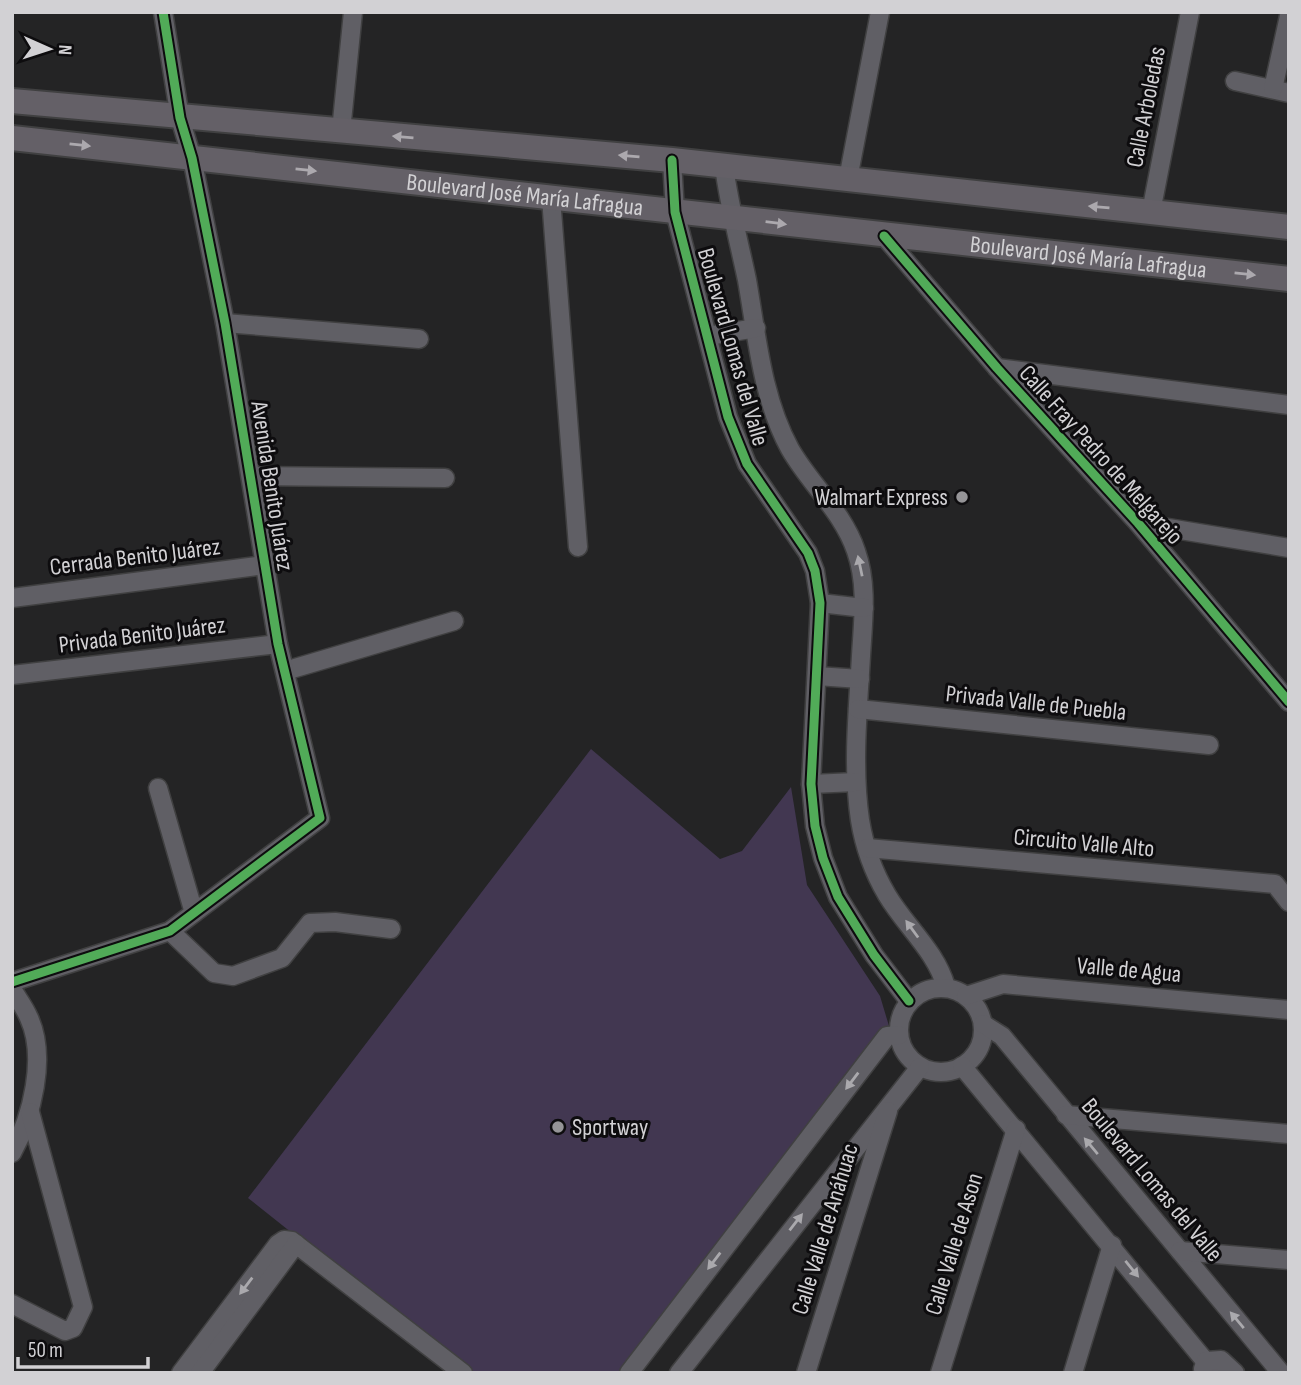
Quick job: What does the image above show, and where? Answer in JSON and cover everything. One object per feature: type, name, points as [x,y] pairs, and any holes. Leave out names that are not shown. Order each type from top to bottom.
[{"type":"main road","name":"Boulevard José María Lafragua","points":[[12,101],[672,160],[1289,228]]},
{"type":"main road","name":"Boulevard José María Lafragua","points":[[12,138],[1289,279]]},
{"type":"street","name":"Avenida Benito Juárez","points":[[163,12],[180,118],[192,158],[225,323],[278,644],[320,818],[194,913]]},
{"type":"street","points":[[341,131],[353,12]]},
{"type":"street","points":[[848,179],[880,12]]},
{"type":"street","name":"Calle Arboledas","points":[[1151,212],[1190,12]]},
{"type":"street","points":[[1235,81],[1281,91],[1289,16]]},
{"type":"street","name":"Boulevard Lomas del Valle","points":[[672,160],[675,212],[728,417],[747,464],[808,553],[820,603],[811,784],[815,827],[838,897],[874,955],[909,1001]]},
{"type":"street","name":"Boulevard Lomas del Valle","points":[[724,166],[731,218],[771,405],[790,450],[840,519],[856,550],[863,580],[856,782],[860,821],[867,848],[887,894],[941,968],[946,987]]},
{"type":"street","points":[[551,198],[578,547]]},
{"type":"street","name":"Calle Fray Pedro de Melgarejo","points":[[884,236],[997,368],[1138,523],[1289,702]]},
{"type":"street","points":[[225,323],[419,339]]},
{"type":"street","points":[[708,336],[756,328]]},
{"type":"street","points":[[997,368],[1289,405]]},
{"type":"street","points":[[251,476],[445,478]]},
{"type":"street","points":[[1138,523],[1289,548]]},
{"type":"street","name":"Cerrada Benito Juárez","points":[[12,598],[265,565]]},
{"type":"street","points":[[820,603],[864,607]]},
{"type":"street","points":[[285,671],[454,621]]},
{"type":"street","name":"Privada Benito Juárez","points":[[12,675],[278,644]]},
{"type":"street","points":[[817,676],[860,679]]},
{"type":"street","name":"Privada Valle de Puebla","points":[[858,709],[1209,746]]},
{"type":"street","points":[[811,784],[856,782]]},
{"type":"street","points":[[12,982],[170,931],[194,913],[158,788]]},
{"type":"street","name":"Circuito Valle Alto","points":[[867,848],[1275,884],[1289,902]]},
{"type":"street","points":[[170,931],[214,973],[233,976],[282,958],[310,923],[335,922],[391,929]]},
{"type":"street","name":"Valle de Agua","points":[[966,996],[1003,984],[1289,1010]]},
{"type":"street","points":[[946,987],[966,996],[980,1013],[983,1024],[979,1047],[962,1066],[936,1072],[920,1067],[909,1059],[899,1035],[899,1022],[909,1001],[926,990],[946,987]]},
{"type":"street","points":[[12,989],[31,1021],[38,1073],[30,1112],[12,1153]]},
{"type":"street","name":"Boulevard Lomas del Valle","points":[[983,1024],[1002,1036],[1279,1372]]},
{"type":"street","points":[[629,1373],[887,1036],[899,1035]]},
{"type":"street","points":[[962,1066],[1112,1245],[1208,1369],[1221,1360],[1235,1373]]},
{"type":"street","points":[[679,1373],[920,1067]]},
{"type":"street","name":"Calle Valle de Anáhuac","points":[[806,1373],[891,1101]]},
{"type":"street","points":[[12,1304],[65,1331],[72,1328],[83,1307],[30,1112]]},
{"type":"street","points":[[1066,1115],[1289,1134]]},
{"type":"street","name":"Calle Valle de Ason","points":[[940,1373],[1016,1129]]},
{"type":"street","points":[[181,1373],[278,1244],[284,1240],[296,1244],[463,1373]]},
{"type":"street","points":[[200,1373],[296,1244]]},
{"type":"street","points":[[1073,1373],[1112,1245]]},
{"type":"street","points":[[1180,1251],[1289,1260]]},
{"type":"street","points":[[643,1373],[647,1349]]},
{"type":"shaded area","name":"Sportway","points":[[591,749],[720,859],[742,851],[791,787],[807,885],[880,996],[889,1026],[869,1056],[622,1373],[468,1373],[248,1198]]},
{"type":"cycle path","points":[[12,982],[170,931],[320,818],[278,644],[225,323],[192,158],[180,118],[163,12]]},
{"type":"cycle path","points":[[672,160],[675,212],[728,417],[747,464],[808,553],[815,571],[820,603],[811,784],[815,826],[823,858],[838,897],[874,955],[909,1001]]},
{"type":"cycle path","points":[[884,236],[997,368],[1138,523],[1289,702]]},
{"type":"place","name":"Walmart Express","points":[[962,497]]},
{"type":"place","name":"Sportway","points":[[558,1127]]}]
